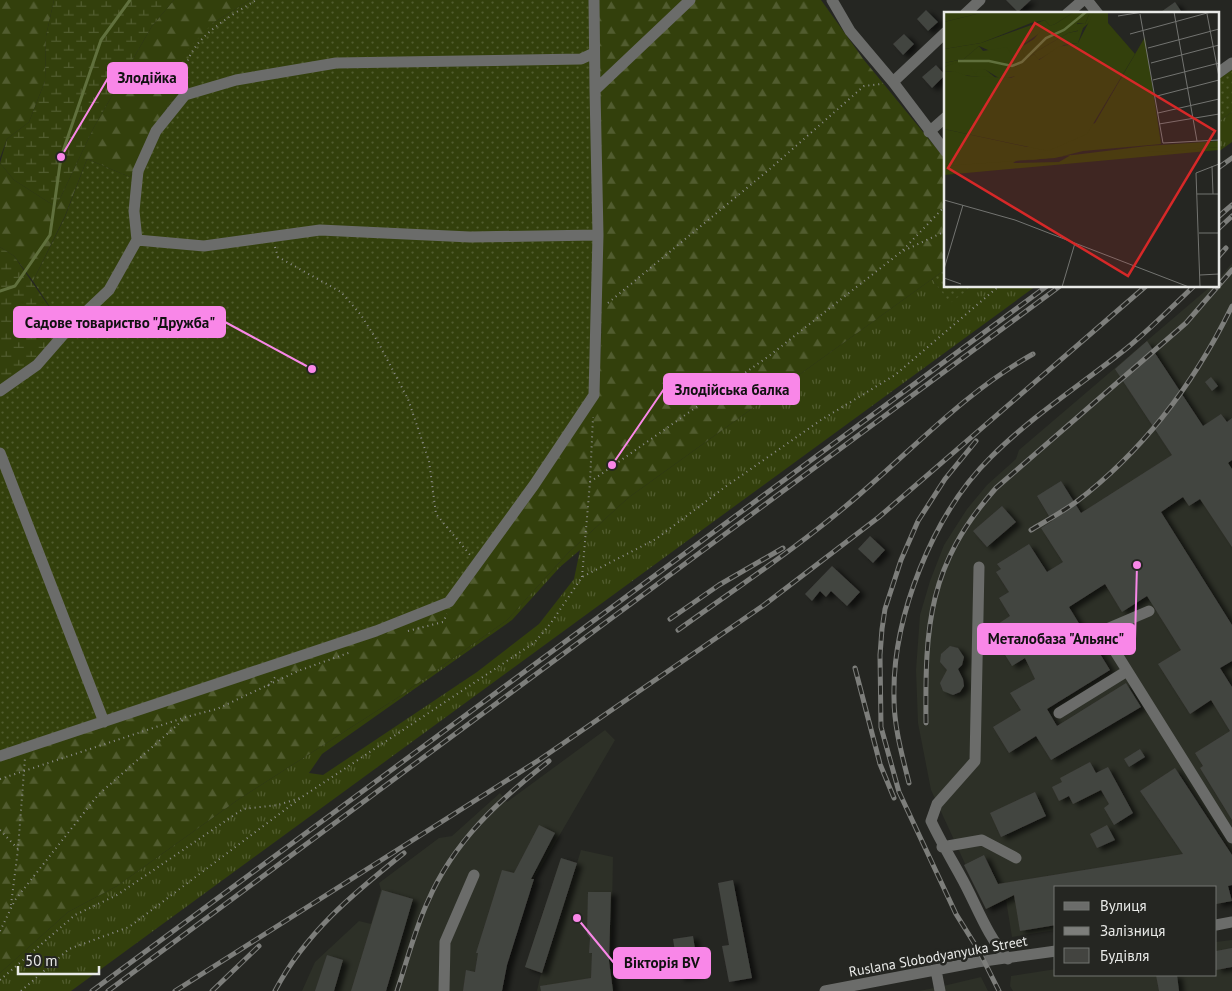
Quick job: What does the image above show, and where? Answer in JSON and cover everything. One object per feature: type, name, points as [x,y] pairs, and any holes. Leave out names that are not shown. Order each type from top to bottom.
[{"type":"street","points":[[0,756],[376,631],[428,612],[449,602],[534,485],[594,395],[598,235],[594,0]]},
{"type":"street","points":[[595,90],[690,0]]},
{"type":"street","points":[[833,0],[850,30],[893,82],[944,150]]},
{"type":"street","points":[[967,12],[980,0]]},
{"type":"street","points":[[1069,12],[1083,0]]},
{"type":"street","points":[[1087,0],[1096,12]]},
{"type":"street","points":[[893,82],[944,34]]},
{"type":"street","points":[[0,391],[37,365],[71,326],[110,290],[137,240],[134,211],[138,172],[156,131],[185,95],[236,80],[336,63],[581,60],[594,54]]},
{"type":"street","points":[[1220,71],[1232,64]]},
{"type":"street","points":[[929,132],[944,119]]},
{"type":"street","points":[[137,240],[204,246],[320,230],[470,238],[598,235]]},
{"type":"street","points":[[0,453],[104,722]]},
{"type":"street","points":[[978,567],[975,761],[937,804],[932,821],[942,847],[960,875],[998,948],[1008,959]]},
{"type":"street","points":[[1149,611],[1109,628],[1108,640],[1232,838]]},
{"type":"street","points":[[1059,713],[1127,671]]},
{"type":"street","points":[[942,847],[982,840],[1016,858]]},
{"type":"street","points":[[444,991],[445,942],[474,875]]},
{"type":"street","points":[[1217,924],[1232,922]]},
{"type":"street","name":"Ruslana Slobodyanyuka Street","points":[[825,991],[867,987],[936,970],[1054,951]]},
{"type":"street","points":[[936,970],[940,991]]},
{"type":"path","points":[[185,95],[183,72],[190,53],[216,26],[256,0]]},
{"type":"path","points":[[608,303],[771,168],[864,86],[893,82]]},
{"type":"path","points":[[590,482],[769,356],[901,252],[944,207]]},
{"type":"path","points":[[901,252],[944,232]]},
{"type":"path","points":[[272,238],[278,257],[341,292],[361,314],[370,328],[408,399],[430,461],[436,514],[477,563]]},
{"type":"path","points":[[21,991],[69,949],[129,927],[302,798],[534,643],[551,623],[582,577],[656,539],[725,487],[813,426],[895,375],[997,288]]},
{"type":"path","points":[[582,577],[590,482],[593,414]]},
{"type":"path","points":[[0,779],[25,769],[186,717],[217,709],[298,671],[350,653],[354,649]]},
{"type":"path","points":[[0,931],[11,907],[98,795],[186,717]]},
{"type":"path","points":[[11,907],[25,769],[24,748]]},
{"type":"path","points":[[0,980],[75,915],[117,896],[243,809],[278,805],[302,798]]},
{"type":"path","points":[[0,830],[18,849]]},
{"type":"shaded area","points":[[1232,263],[1232,885],[1228,886],[1232,901],[1217,904],[1217,886],[1054,886],[1054,930],[1012,937],[1006,900],[986,909],[931,790],[918,723],[916,670],[920,615],[930,581],[944,545],[967,509],[987,485],[1016,459],[1019,450],[1209,288],[1220,288],[1220,278]]},
{"type":"shaded area","points":[[605,730],[615,740],[534,879],[507,962],[502,991],[302,991],[315,962],[359,921],[371,924],[381,890],[379,883],[439,838],[452,836],[500,793],[507,802]]},
{"type":"shaded area","points":[[581,850],[613,857],[611,960],[614,991],[537,991],[541,973],[525,967],[561,858],[577,863]]},
{"type":"shaded area","points":[[1232,940],[1232,991],[1013,991],[1010,986],[1011,976],[1054,969],[1054,976],[1217,976],[1217,942]]},
{"type":"shaded area","points":[[981,977],[988,991],[919,991],[939,987]]},
{"type":"green space","points":[[0,0],[54,0],[46,36],[45,81],[29,122],[7,139],[0,158]]},
{"type":"green space","points":[[54,0],[174,0],[152,26],[94,127],[56,207],[14,180],[0,163],[7,139],[29,122],[45,81],[46,36]]},
{"type":"green space","points":[[174,0],[250,0],[213,23],[177,84],[176,95],[153,128],[130,177],[87,159],[65,216],[33,281],[14,256],[0,247],[0,163],[14,180],[56,207],[94,127],[152,26]]},
{"type":"green space","points":[[250,0],[597,0],[602,320],[598,398],[454,604],[0,760],[0,387],[45,352],[63,327],[33,281],[65,217],[87,159],[130,177],[153,128],[176,95],[181,63],[186,51],[213,23]]},
{"type":"green space","points":[[597,0],[821,0],[864,60],[944,158],[944,270],[628,498],[569,552],[507,620],[397,698],[239,799],[117,886],[68,912],[0,973],[0,760],[598,398],[602,320]]},
{"type":"green space","points":[[1232,70],[1232,112],[1220,121],[1220,78]]},
{"type":"green space","points":[[1232,112],[1232,142],[1220,151],[1220,121]]},
{"type":"green space","points":[[0,247],[14,256],[63,327],[45,352],[0,387]]},
{"type":"green space","points":[[944,270],[944,288],[970,288],[950,303],[932,279]]},
{"type":"green space","points":[[932,279],[950,302],[970,288],[1033,288],[71,991],[0,991],[0,973],[68,912],[117,886],[239,799],[397,698],[507,620],[569,552],[628,498]],"holes":[[[580,550],[574,579],[539,624],[477,672],[323,775],[309,773],[322,754],[512,620],[560,567]]]},
{"type":"building","points":[[1006,0],[1031,0],[1018,12]]},
{"type":"building","points":[[1175,2],[1182,12],[1161,12]]},
{"type":"building","points":[[926,10],[938,22],[928,31],[917,19]]},
{"type":"building","points":[[904,34],[914,44],[903,55],[893,44]]},
{"type":"building","points":[[936,65],[944,74],[932,88],[922,77]]},
{"type":"building","points":[[1147,341],[1203,426],[1221,414],[1227,422],[1232,418],[1232,460],[1228,463],[1232,469],[1232,547],[1200,499],[1189,506],[1183,497],[1161,512],[1232,625],[1232,661],[1220,668],[1232,687],[1232,820],[1200,768],[1203,766],[1195,753],[1230,731],[1211,700],[1190,714],[1158,664],[1181,650],[1147,596],[1122,612],[1105,584],[1069,607],[1080,625],[1065,634],[1077,654],[1094,644],[1110,670],[1047,709],[1057,726],[1126,683],[1141,707],[1051,760],[1036,736],[1009,753],[993,727],[1021,710],[1010,693],[1035,679],[1025,658],[1012,666],[994,637],[1003,632],[998,624],[1010,616],[999,598],[1009,592],[996,572],[1001,569],[997,564],[1029,544],[1047,572],[1063,562],[1041,528],[1052,521],[1037,496],[1061,481],[1081,513],[1172,455],[1115,369]]},
{"type":"building","points":[[1211,377],[1218,386],[1212,391],[1205,382]]},
{"type":"building","points":[[1002,506],[1016,522],[987,547],[973,531]]},
{"type":"building","points":[[870,536],[885,550],[873,563],[858,549]]},
{"type":"building","points":[[832,566],[860,592],[847,606],[831,591],[826,597],[820,591],[812,601],[805,594]]},
{"type":"building","points":[[950,646],[958,648],[964,657],[962,665],[958,669],[964,686],[960,692],[953,695],[943,691],[940,683],[947,670],[940,662],[941,654]]},
{"type":"building","points":[[1140,749],[1145,757],[1129,767],[1124,759]]},
{"type":"building","points":[[1090,762],[1096,773],[1108,767],[1133,813],[1114,825],[1104,808],[1109,804],[1101,790],[1073,804],[1069,796],[1059,801],[1052,787],[1062,782],[1060,778]]},
{"type":"building","points":[[1175,768],[1232,855],[1232,885],[1228,886],[1232,901],[1217,904],[1217,886],[1054,886],[1054,925],[1020,931],[1014,895],[986,909],[964,865],[984,855],[998,884],[1183,854],[1140,791]]},
{"type":"building","points":[[1035,792],[1046,816],[1001,837],[990,813]]},
{"type":"building","points":[[539,825],[555,833],[531,879],[534,879],[507,965],[502,991],[463,991],[466,970],[475,972],[478,953],[476,953],[502,870],[514,873]]},
{"type":"building","points":[[1107,825],[1115,840],[1097,848],[1090,834]]},
{"type":"building","points":[[561,858],[577,863],[542,973],[525,967]]},
{"type":"building","points":[[733,880],[752,978],[729,982],[722,946],[729,945],[718,883]]},
{"type":"building","points":[[382,890],[413,899],[386,991],[351,991]]},
{"type":"building","points":[[588,892],[611,892],[609,961],[613,991],[541,991],[540,986],[591,978],[592,953],[589,953],[590,938],[587,934]]},
{"type":"building","points":[[693,936],[699,975],[679,978],[673,939]]},
{"type":"building","points":[[1232,948],[1232,967],[1217,970],[1217,951]]},
{"type":"building","points":[[327,955],[343,960],[334,991],[315,991]]},
{"type":"building","points":[[1156,976],[1177,976],[1179,991],[1159,991]]},
{"type":"waterway","points":[[0,291],[15,286],[50,235],[61,157],[101,40],[130,0]]},
{"type":"railway","points":[[1220,167],[1232,158]]},
{"type":"railway","points":[[1220,215],[1232,205]]},
{"type":"railway","points":[[1220,227],[1232,216]]},
{"type":"railway","points":[[1220,255],[1226,248]]},
{"type":"railway","points":[[1220,284],[1232,270]]},
{"type":"railway","points":[[92,991],[1044,288]]},
{"type":"railway","points":[[108,991],[1057,288]]},
{"type":"railway","points":[[175,991],[539,760],[764,605],[879,517],[1144,288]]},
{"type":"railway","points":[[909,783],[894,709],[895,667],[900,634],[920,568],[934,537],[951,507],[970,480],[1007,442],[1040,414],[1127,348],[1192,288]]},
{"type":"railway","points":[[926,723],[927,656],[935,598],[944,570],[956,543],[973,516],[996,488],[1186,323],[1216,288]]},
{"type":"railway","points":[[1031,530],[1060,513],[1101,482],[1145,437],[1166,413],[1202,361],[1232,306]]},
{"type":"railway","points":[[678,630],[816,530],[860,494],[964,402],[1033,354]]},
{"type":"railway","points":[[976,441],[945,479],[918,521],[901,560],[885,609],[882,629],[880,655],[881,727],[899,792],[956,914],[979,951],[999,991]]},
{"type":"railway","points":[[670,619],[719,585],[783,548]]},
{"type":"railway","points":[[855,668],[880,764],[894,798]]},
{"type":"railway","points":[[397,991],[423,912],[451,859],[479,823],[549,761]]},
{"type":"railway","points":[[275,991],[287,970],[316,932],[349,899],[404,853]]},
{"type":"railway","points":[[212,991],[259,946]]},
{"type":"place","name":"Злодійка","points":[[61,157]]},
{"type":"place","name":"Садове товариство \"Дружба\"","points":[[312,369]]},
{"type":"place","name":"Злодійська балка","points":[[612,465]]},
{"type":"place","name":"Металобаза \"Альянс\"","points":[[1137,565]]},
{"type":"place","name":"Вікторія BV","points":[[577,918]]}]
